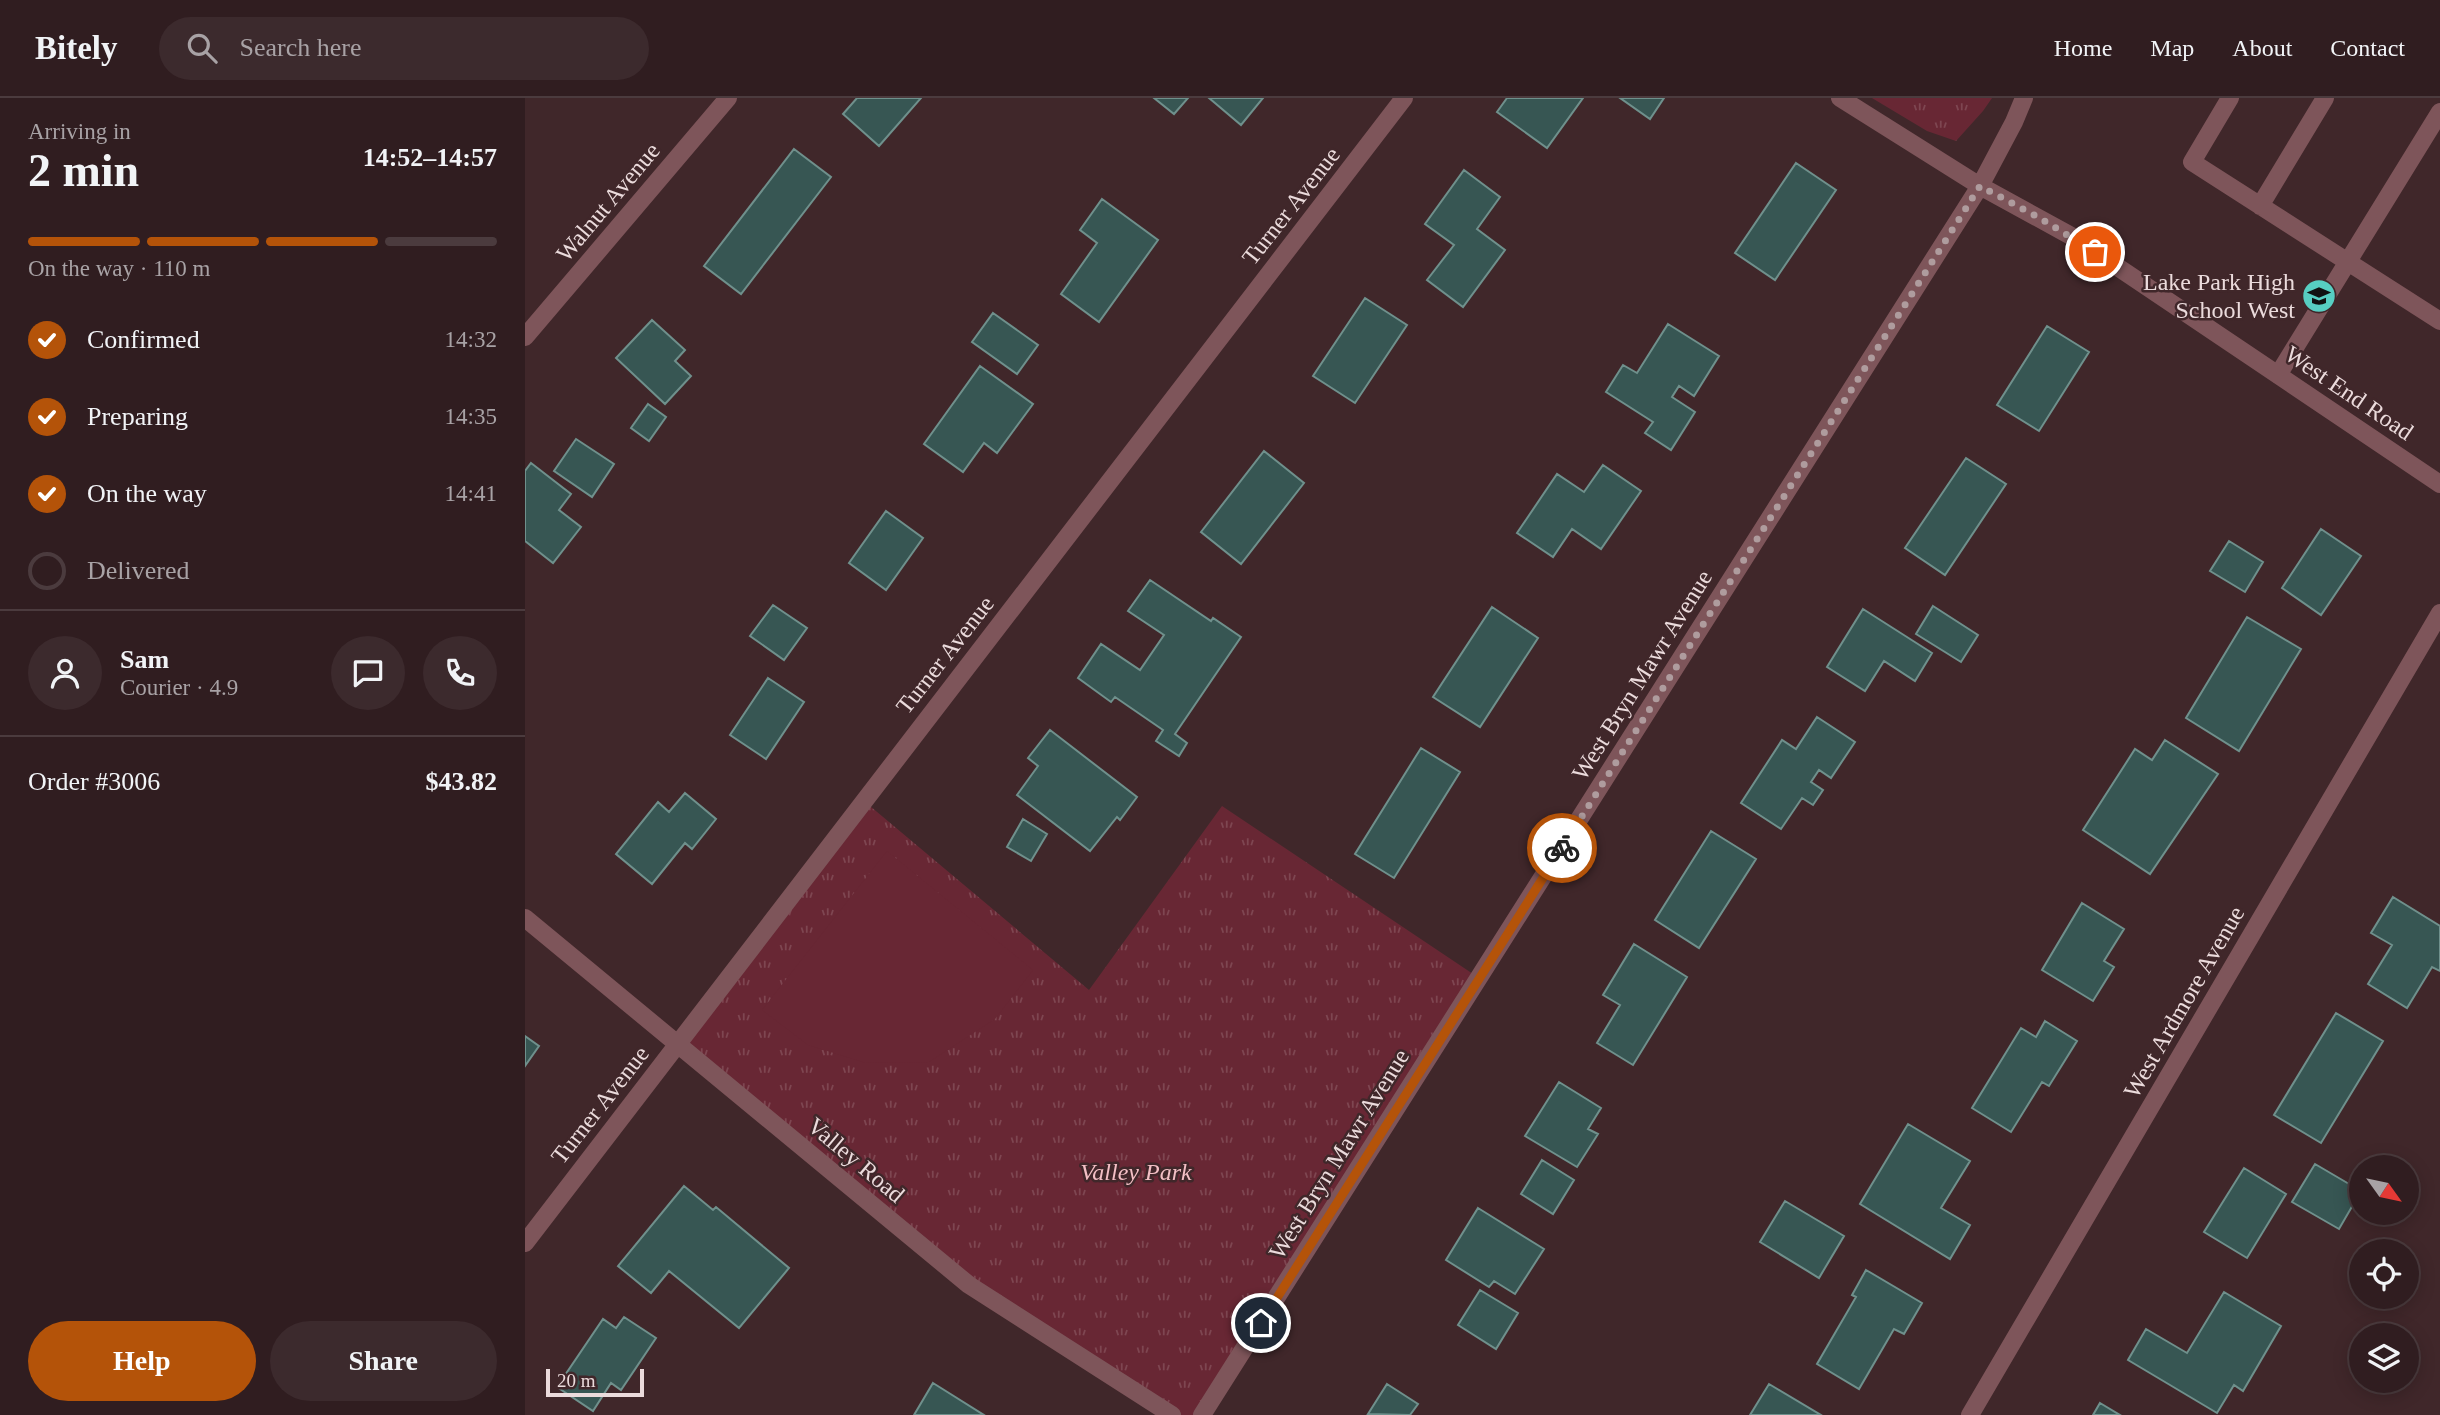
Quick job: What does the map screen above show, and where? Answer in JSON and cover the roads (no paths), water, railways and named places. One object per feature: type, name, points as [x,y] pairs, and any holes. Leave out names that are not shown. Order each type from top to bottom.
[{"type":"street","name":"Walnut Avenue","points":[[525,337],[728,98]]},
{"type":"street","name":"Turner Avenue","points":[[525,1242],[1404,98]]},
{"type":"street","name":"West End Road","points":[[1840,98],[1980,186],[2073,237],[2440,484]]},
{"type":"street","name":"West Bryn Mawr Avenue","points":[[1202,1415],[1980,186],[2024,98]]},
{"type":"street","points":[[2230,98],[2192,162],[2440,321]]},
{"type":"street","points":[[2260,206],[2325,98]]},
{"type":"street","points":[[2278,375],[2440,113]]},
{"type":"street","name":"West Ardmore Avenue","points":[[1970,1415],[2440,613]]},
{"type":"street","name":"Valley Road","points":[[525,918],[969,1285],[1173,1415]]},
{"type":"place","name":"Lake Park High School West","points":[[2319,296]]},
{"type":"park label","name":"Valley Park","points":[[1136,1172]]}]
